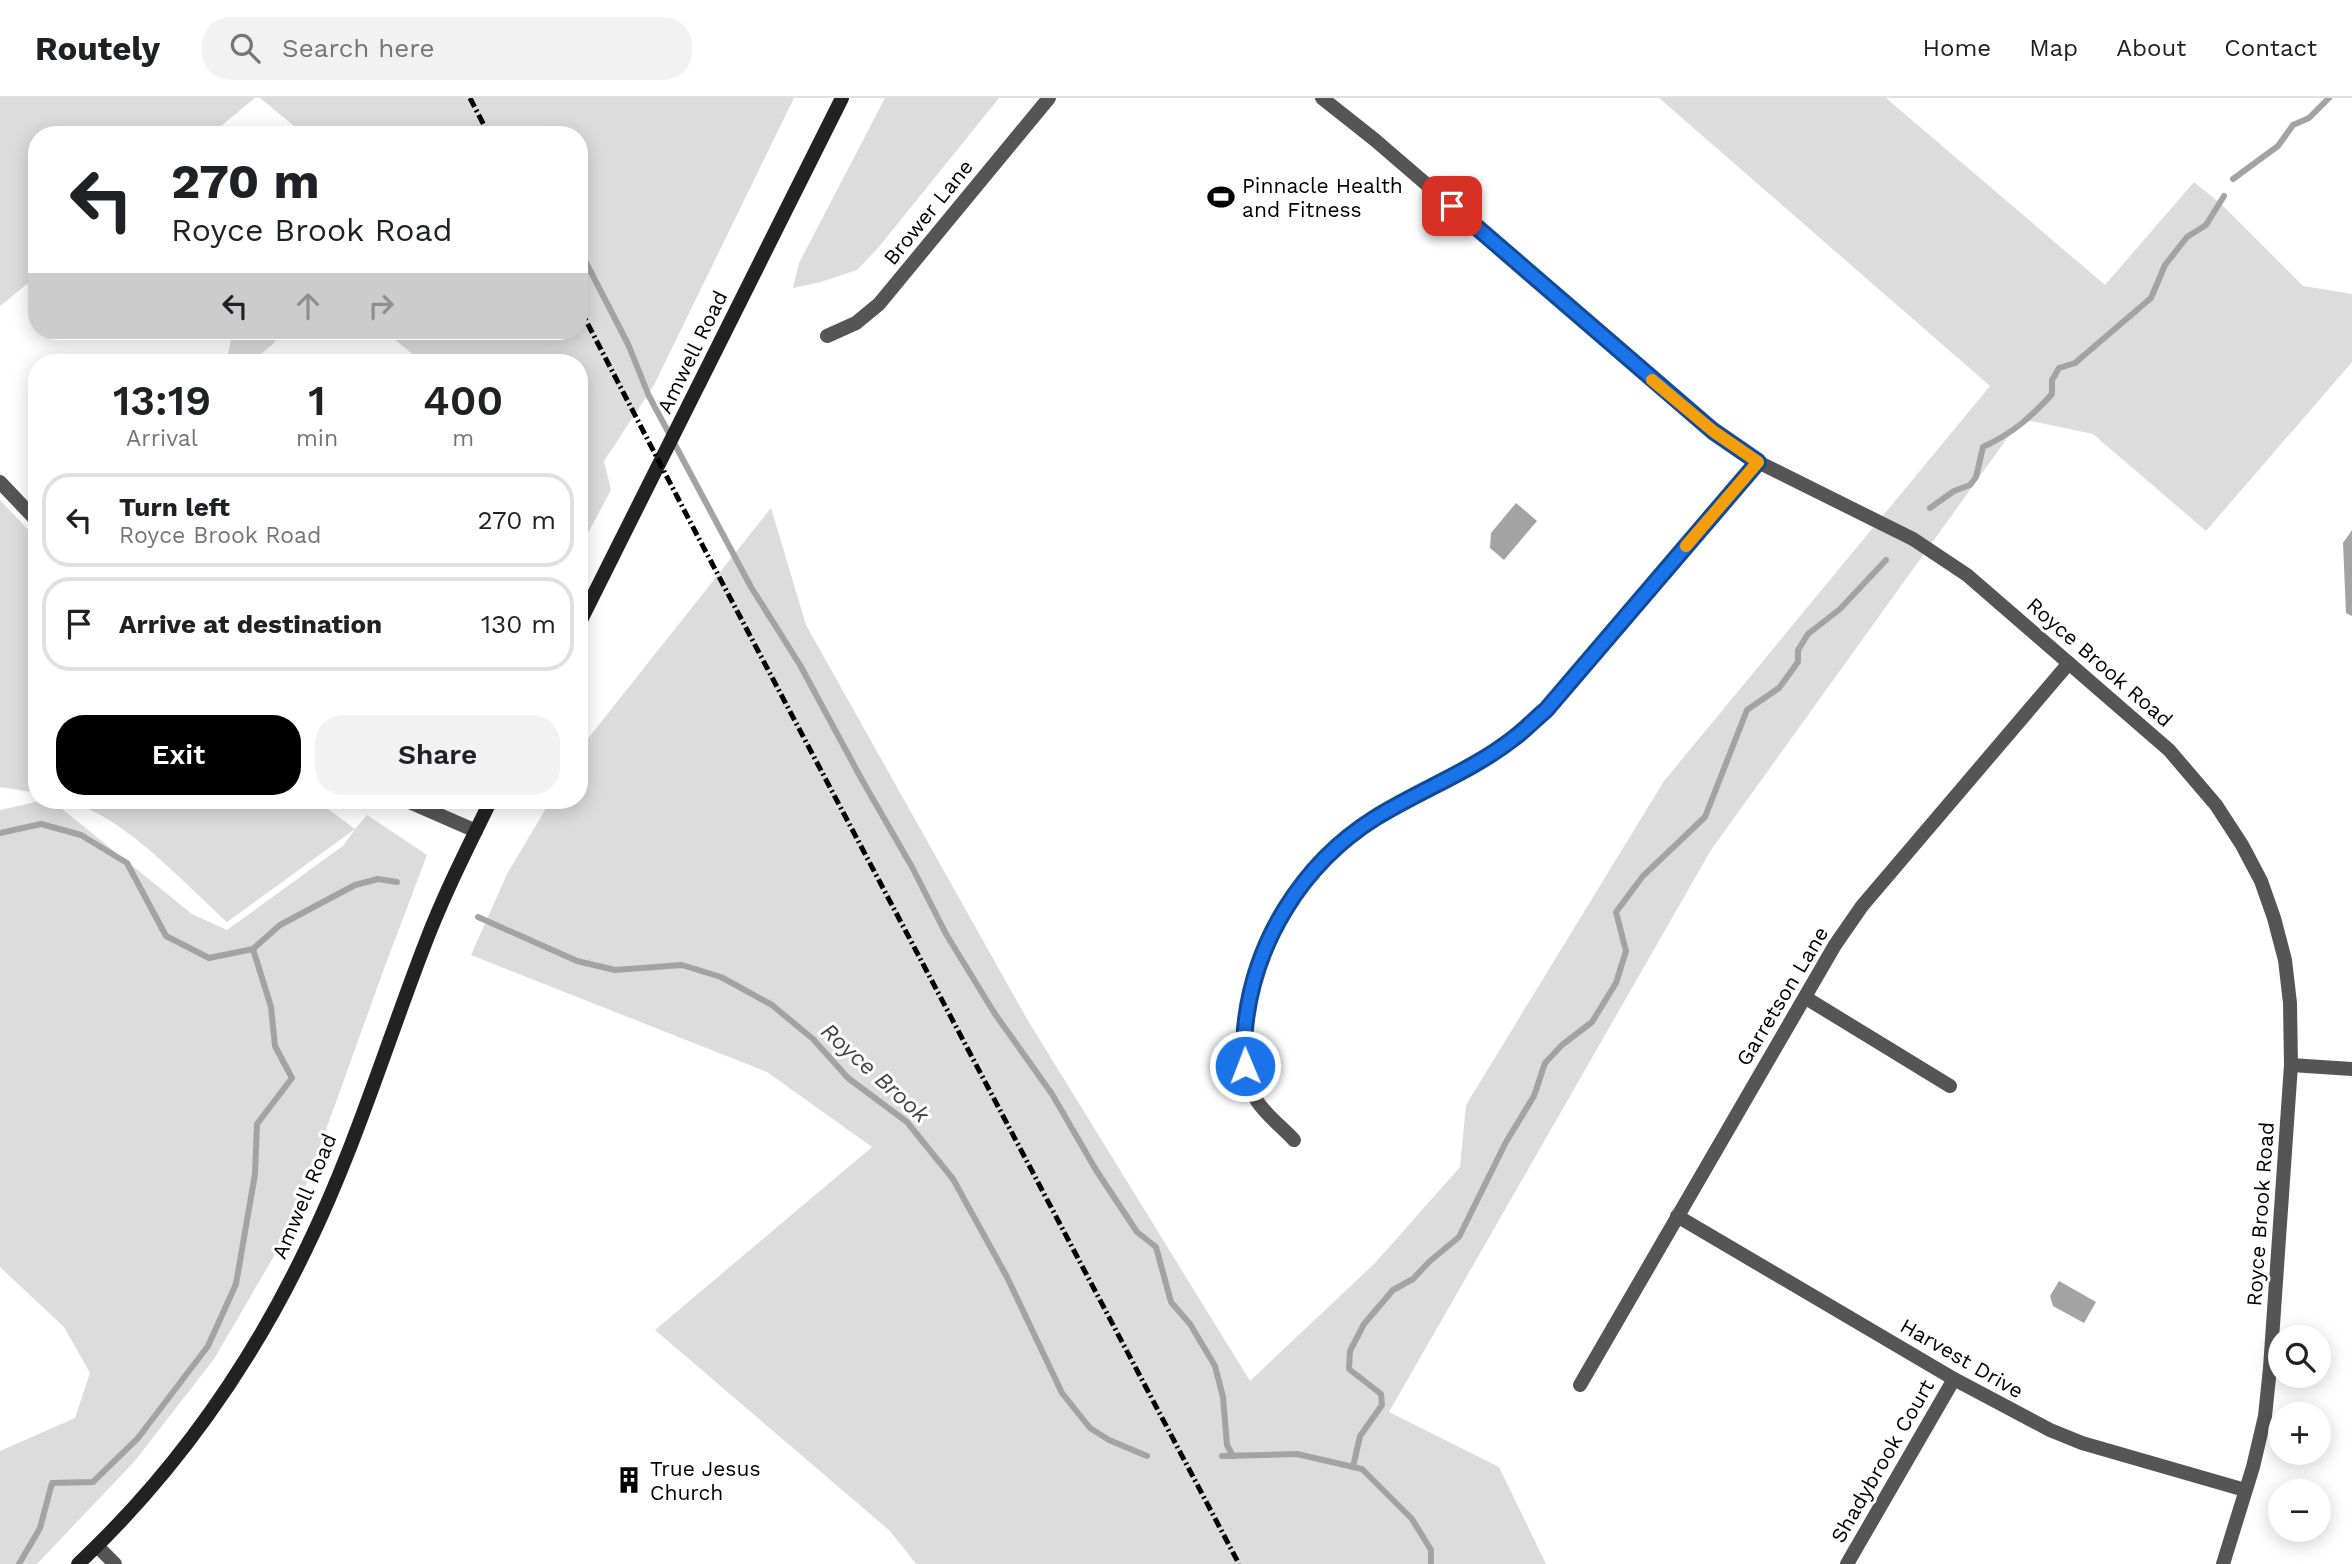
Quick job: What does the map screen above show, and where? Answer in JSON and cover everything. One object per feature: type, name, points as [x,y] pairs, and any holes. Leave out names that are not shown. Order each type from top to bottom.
[{"type":"main road","name":"Amwell Road","points":[[588,607],[842,98]]},
{"type":"main road","name":"Amwell Road","points":[[78,1564],[162,1475],[230,1383],[272,1316],[327,1203],[427,941],[487,809]]},
{"type":"street","name":"Brower Lane","points":[[827,336],[856,323],[879,304],[1049,98]]},
{"type":"street","name":"Royce Brook Road","points":[[1322,98],[1713,431],[1758,462],[1913,539],[1967,575],[2169,750],[2216,805],[2242,845],[2261,881],[2285,960],[2290,1003],[2291,1065],[2265,1416],[2223,1564]]},
{"type":"street","points":[[1294,1140],[1257,1101],[1245,1066],[1244,1030],[1251,990],[1265,947],[1282,913],[1307,878],[1338,844],[1373,819],[1513,739],[1546,710],[1758,462]]},
{"type":"street","points":[[0,482],[28,512]]},
{"type":"street","name":"Garretson Lane","points":[[1580,1385],[1835,946],[1862,906],[2069,663]]},
{"type":"street","points":[[426,809],[476,831]]},
{"type":"street","points":[[1806,998],[1951,1086]]},
{"type":"street","points":[[2291,1065],[2352,1069]]},
{"type":"street","name":"Harvest Drive","points":[[1677,1216],[2010,1410],[2082,1443],[2245,1490]]},
{"type":"street","name":"Shadybrook Court","points":[[1847,1564],[1954,1379]]},
{"type":"street","points":[[97,1546],[114,1564]]},
{"type":"shaded area","points":[[0,98],[255,98],[221,126],[28,126],[28,283],[0,306]]},
{"type":"shaded area","points":[[260,98],[794,98],[654,385],[604,461],[611,490],[588,533],[588,354],[412,354],[395,340],[588,340],[588,126],[294,126]]},
{"type":"shaded area","points":[[885,98],[999,98],[878,248],[857,270],[793,288],[799,263]]},
{"type":"shaded area","points":[[1659,98],[1886,98],[2105,285],[2194,182],[2220,203],[2303,286],[2352,294],[2352,362],[2206,531],[2093,434],[2021,419],[1711,850],[1389,1412],[1499,1467],[1546,1564],[916,1564],[890,1531],[655,1330],[872,1147],[767,1072],[471,955],[507,874],[546,809],[588,809],[588,738],[771,508],[806,625],[1027,1019],[1250,1381],[1375,1263],[1460,1167],[1466,1105],[1664,781],[1990,386]]},
{"type":"shaded area","points":[[231,340],[276,340],[261,354],[228,354]]},
{"type":"shaded area","points":[[0,500],[28,530],[28,792],[0,787]]},
{"type":"shaded area","points":[[1516,503],[1537,521],[1504,560],[1490,548],[1491,533]]},
{"type":"shaded area","points":[[2352,530],[2352,616],[2346,613],[2343,543]]},
{"type":"shaded area","points":[[28,804],[28,809],[62,809],[192,914],[227,930],[344,845],[367,815],[427,855],[300,1202],[274,1256],[214,1359],[134,1462],[37,1564],[0,1564],[0,1451],[75,1418],[90,1373],[64,1327],[0,1267],[0,810]]},
{"type":"shaded area","points":[[88,809],[328,809],[355,829],[227,922],[151,851],[108,819]]},
{"type":"shaded area","points":[[2059,1281],[2096,1302],[2084,1323],[2053,1306],[2050,1296]]},
{"type":"waterway","points":[[2233,179],[2278,146],[2293,125],[2309,118],[2329,98]]},
{"type":"waterway","points":[[1930,508],[1954,491],[1970,485],[1976,477],[1983,447],[2012,430],[2044,403],[2052,394],[2052,380],[2059,368],[2075,363],[2151,298],[2165,265],[2187,237],[2206,225],[2224,196]]},
{"type":"waterway","points":[[588,266],[628,344],[649,396],[751,587],[800,665],[946,934],[995,1014],[1052,1094],[1096,1170],[1137,1232],[1156,1247],[1171,1302],[1190,1324],[1215,1366],[1223,1397],[1227,1445],[1233,1456]]},
{"type":"waterway","points":[[1353,1467],[1360,1436],[1382,1405],[1381,1394],[1349,1369],[1350,1351],[1364,1324],[1393,1290],[1413,1279],[1459,1237],[1506,1142],[1534,1096],[1545,1063],[1562,1045],[1592,1022],[1616,983],[1626,951],[1616,912],[1643,876],[1705,817],[1747,710],[1779,688],[1798,662],[1798,650],[1808,634],[1840,609],[1886,560]]},
{"type":"waterway","name":"Royce Brook","points":[[0,833],[41,824],[81,835],[127,863],[166,936],[209,958],[253,949],[280,925],[355,885],[378,879],[397,882]]},
{"type":"waterway","name":"Royce Brook","points":[[478,917],[577,961],[615,970],[682,965],[721,977],[772,1005],[813,1039],[848,1078],[907,1122],[953,1179],[1007,1277],[1062,1393],[1090,1428],[1109,1440],[1147,1456]]},
{"type":"waterway","points":[[19,1564],[40,1528],[52,1483],[93,1482],[138,1438],[208,1346],[236,1284],[255,1174],[257,1124],[292,1078],[275,1046],[271,1007],[253,949]]},
{"type":"waterway","name":"Royce Brook","points":[[1222,1456],[1297,1454],[1362,1469],[1412,1519],[1431,1550],[1431,1564]]},
{"type":"railway","points":[[470,98],[484,126]]},
{"type":"railway","points":[[588,324],[1239,1564]]},
{"type":"slow traffic","points":[[1652,380],[1713,431],[1758,462],[1686,546]]},
{"type":"place","name":"Pinnacle Health and Fitness","points":[[1221,197]]},
{"type":"place","name":"True Jesus Church","points":[[629,1480]]},
{"type":"route","points":[[1245,1066],[1244,1030],[1251,990],[1265,947],[1282,913],[1307,878],[1338,844],[1373,819],[1513,739],[1546,710],[1758,462],[1713,431],[1452,206]]}]
